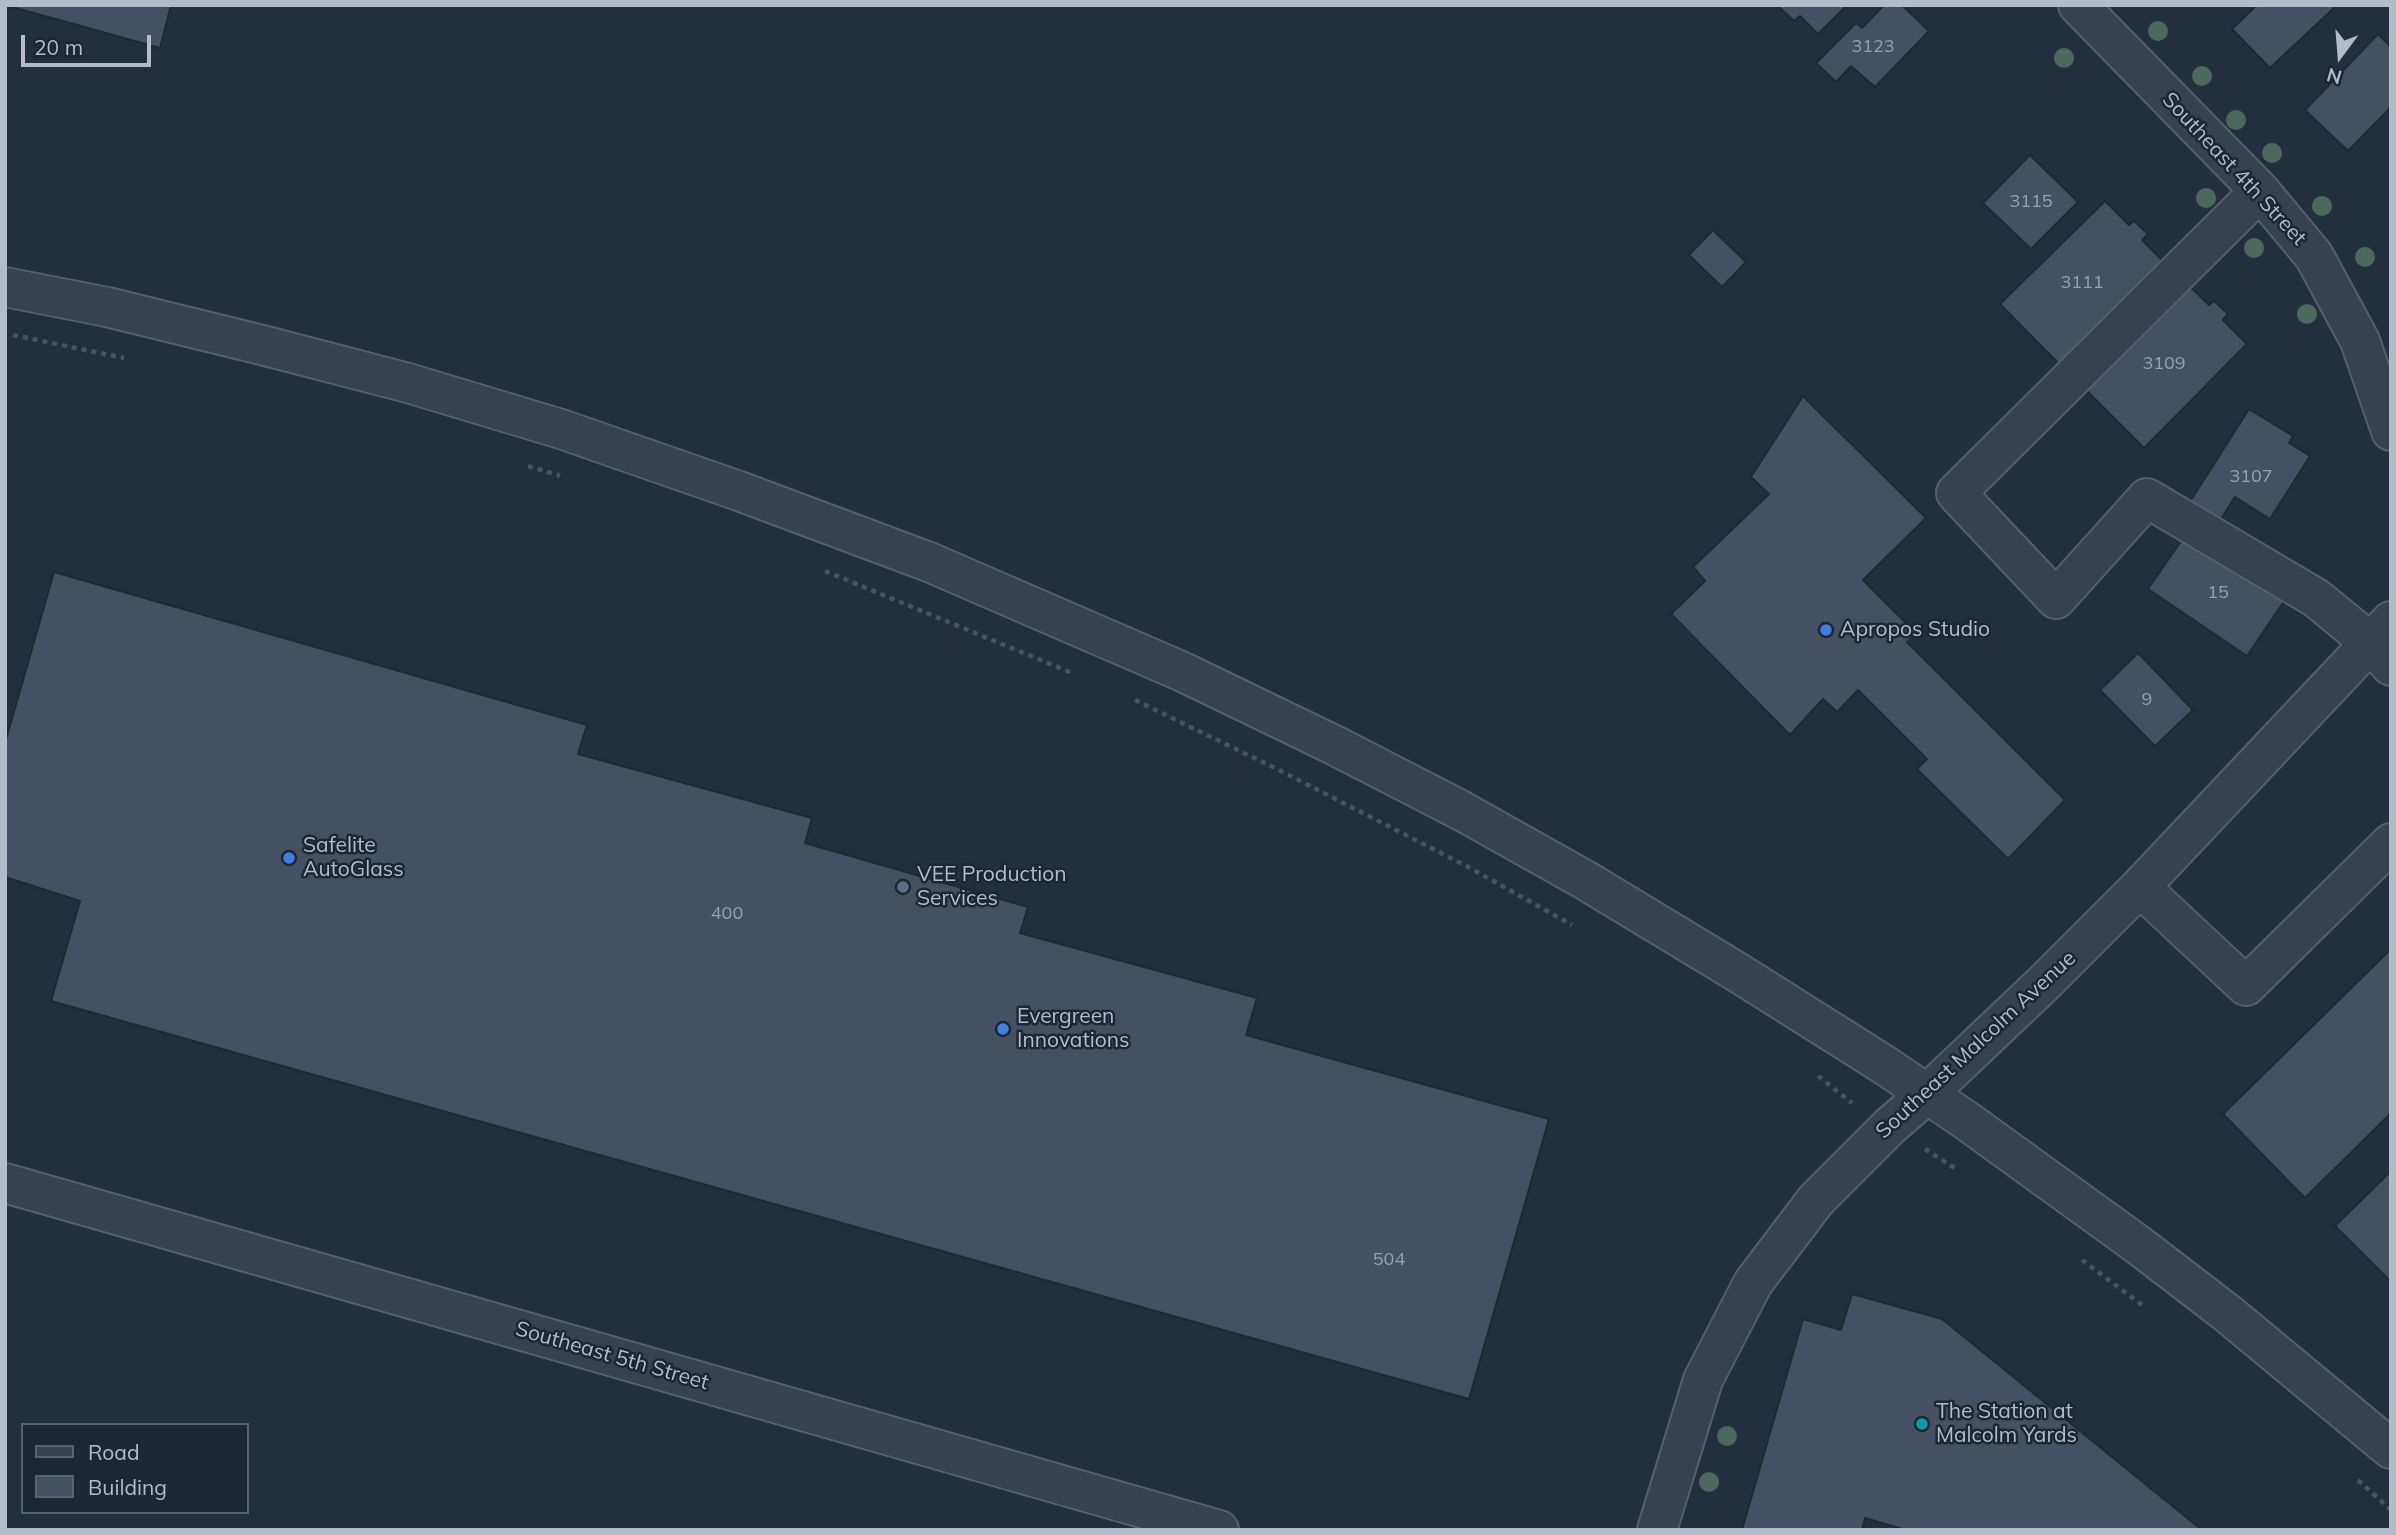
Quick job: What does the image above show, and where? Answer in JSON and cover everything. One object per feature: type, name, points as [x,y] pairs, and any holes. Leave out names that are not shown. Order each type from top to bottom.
[{"type":"street","name":"Southeast 4th Street","points":[[2078,5],[2260,191],[2314,257],[2338,296],[2360,341],[2391,430]]},
{"type":"street","points":[[2260,191],[1956,493],[2056,599],[2147,498],[2316,598],[2384,643]]},
{"type":"street","points":[[5,287],[107,307],[408,383],[587,438],[739,491],[941,567],[1183,673],[1336,746],[1462,811],[1585,880],[1737,972],[1927,1094],[2137,1244],[2227,1313],[2391,1449]]},
{"type":"street","name":"Southeast Malcolm Avenue","points":[[1657,1530],[1703,1380],[1753,1283],[1815,1200],[2140,887],[2384,643]]},
{"type":"street","points":[[2140,887],[2246,986],[2391,843]]},
{"type":"street","name":"Southeast 5th Street","points":[[5,1183],[1219,1530]]},
{"type":"path","points":[[5,333],[127,358]]},
{"type":"path","points":[[522,464],[562,477]]},
{"type":"path","points":[[822,570],[1080,677]]},
{"type":"path","points":[[1130,698],[1279,770],[1458,862],[1574,926]]},
{"type":"path","points":[[1815,1073],[1845,1099]]},
{"type":"path","points":[[1933,1154],[1963,1173]]},
{"type":"path","points":[[2080,1259],[2145,1307]]},
{"type":"path","points":[[2355,1477],[2391,1510]]},
{"type":"building","points":[[5,5],[171,5],[160,48]]},
{"type":"building","points":[[1777,5],[1847,5],[1818,34],[1800,16],[1794,21]]},
{"type":"building","points":[[1884,5],[1902,5],[1929,31],[1875,87],[1851,66],[1836,82],[1816,63],[1856,23],[1862,28]]},
{"type":"building","points":[[2257,5],[2336,6],[2270,68],[2232,29]]},
{"type":"building","points":[[2378,34],[2391,47],[2391,107],[2348,151],[2305,110]]},
{"type":"building","points":[[2030,155],[2078,202],[2031,249],[1983,203]]},
{"type":"building","points":[[2105,201],[2129,225],[2134,221],[2148,234],[2142,240],[2164,262],[2059,364],[2000,304]]},
{"type":"building","points":[[1713,230],[1746,262],[1722,287],[1689,255]]},
{"type":"building","points":[[2184,281],[2209,305],[2214,301],[2228,314],[2223,320],[2247,344],[2144,448],[2081,385]]},
{"type":"building","points":[[1803,396],[1926,518],[1863,580],[1916,633],[1907,642],[2065,800],[2008,859],[1917,769],[1927,759],[1858,690],[1837,712],[1823,699],[1790,735],[1671,614],[1705,581],[1693,567],[1769,494],[1751,477]]},
{"type":"building","points":[[2249,409],[2293,436],[2289,443],[2310,456],[2270,519],[2235,497],[2214,530],[2184,511]]},
{"type":"building","points":[[2188,531],[2287,597],[2247,656],[2148,589]]},
{"type":"building","points":[[54,572],[587,725],[578,754],[812,818],[805,843],[1028,907],[1020,933],[1257,998],[1246,1035],[1549,1119],[1469,1399],[51,1001],[80,901],[5,877],[5,743]]},
{"type":"building","points":[[2138,653],[2193,710],[2155,746],[2100,690]]},
{"type":"building","points":[[2391,949],[2391,1113],[2305,1198],[2223,1114]]},
{"type":"building","points":[[2391,1171],[2391,1282],[2335,1226]]},
{"type":"building","name":"The Station at Malcolm Yards","points":[[1852,1294],[1942,1319],[2202,1530],[1906,1530],[1865,1518],[1862,1530],[1742,1530],[1803,1319],[1841,1330]]},
{"type":"place","name":"Apropos Studio","points":[[1826,630]]},
{"type":"place","name":"Safelite AutoGlass","points":[[289,858]]},
{"type":"place","name":"VEE Production Services","points":[[903,887]]},
{"type":"place","name":"Evergreen Innovations","points":[[1003,1029]]},
{"type":"place","name":"The Station at Malcolm Yards","points":[[1922,1424]]}]
